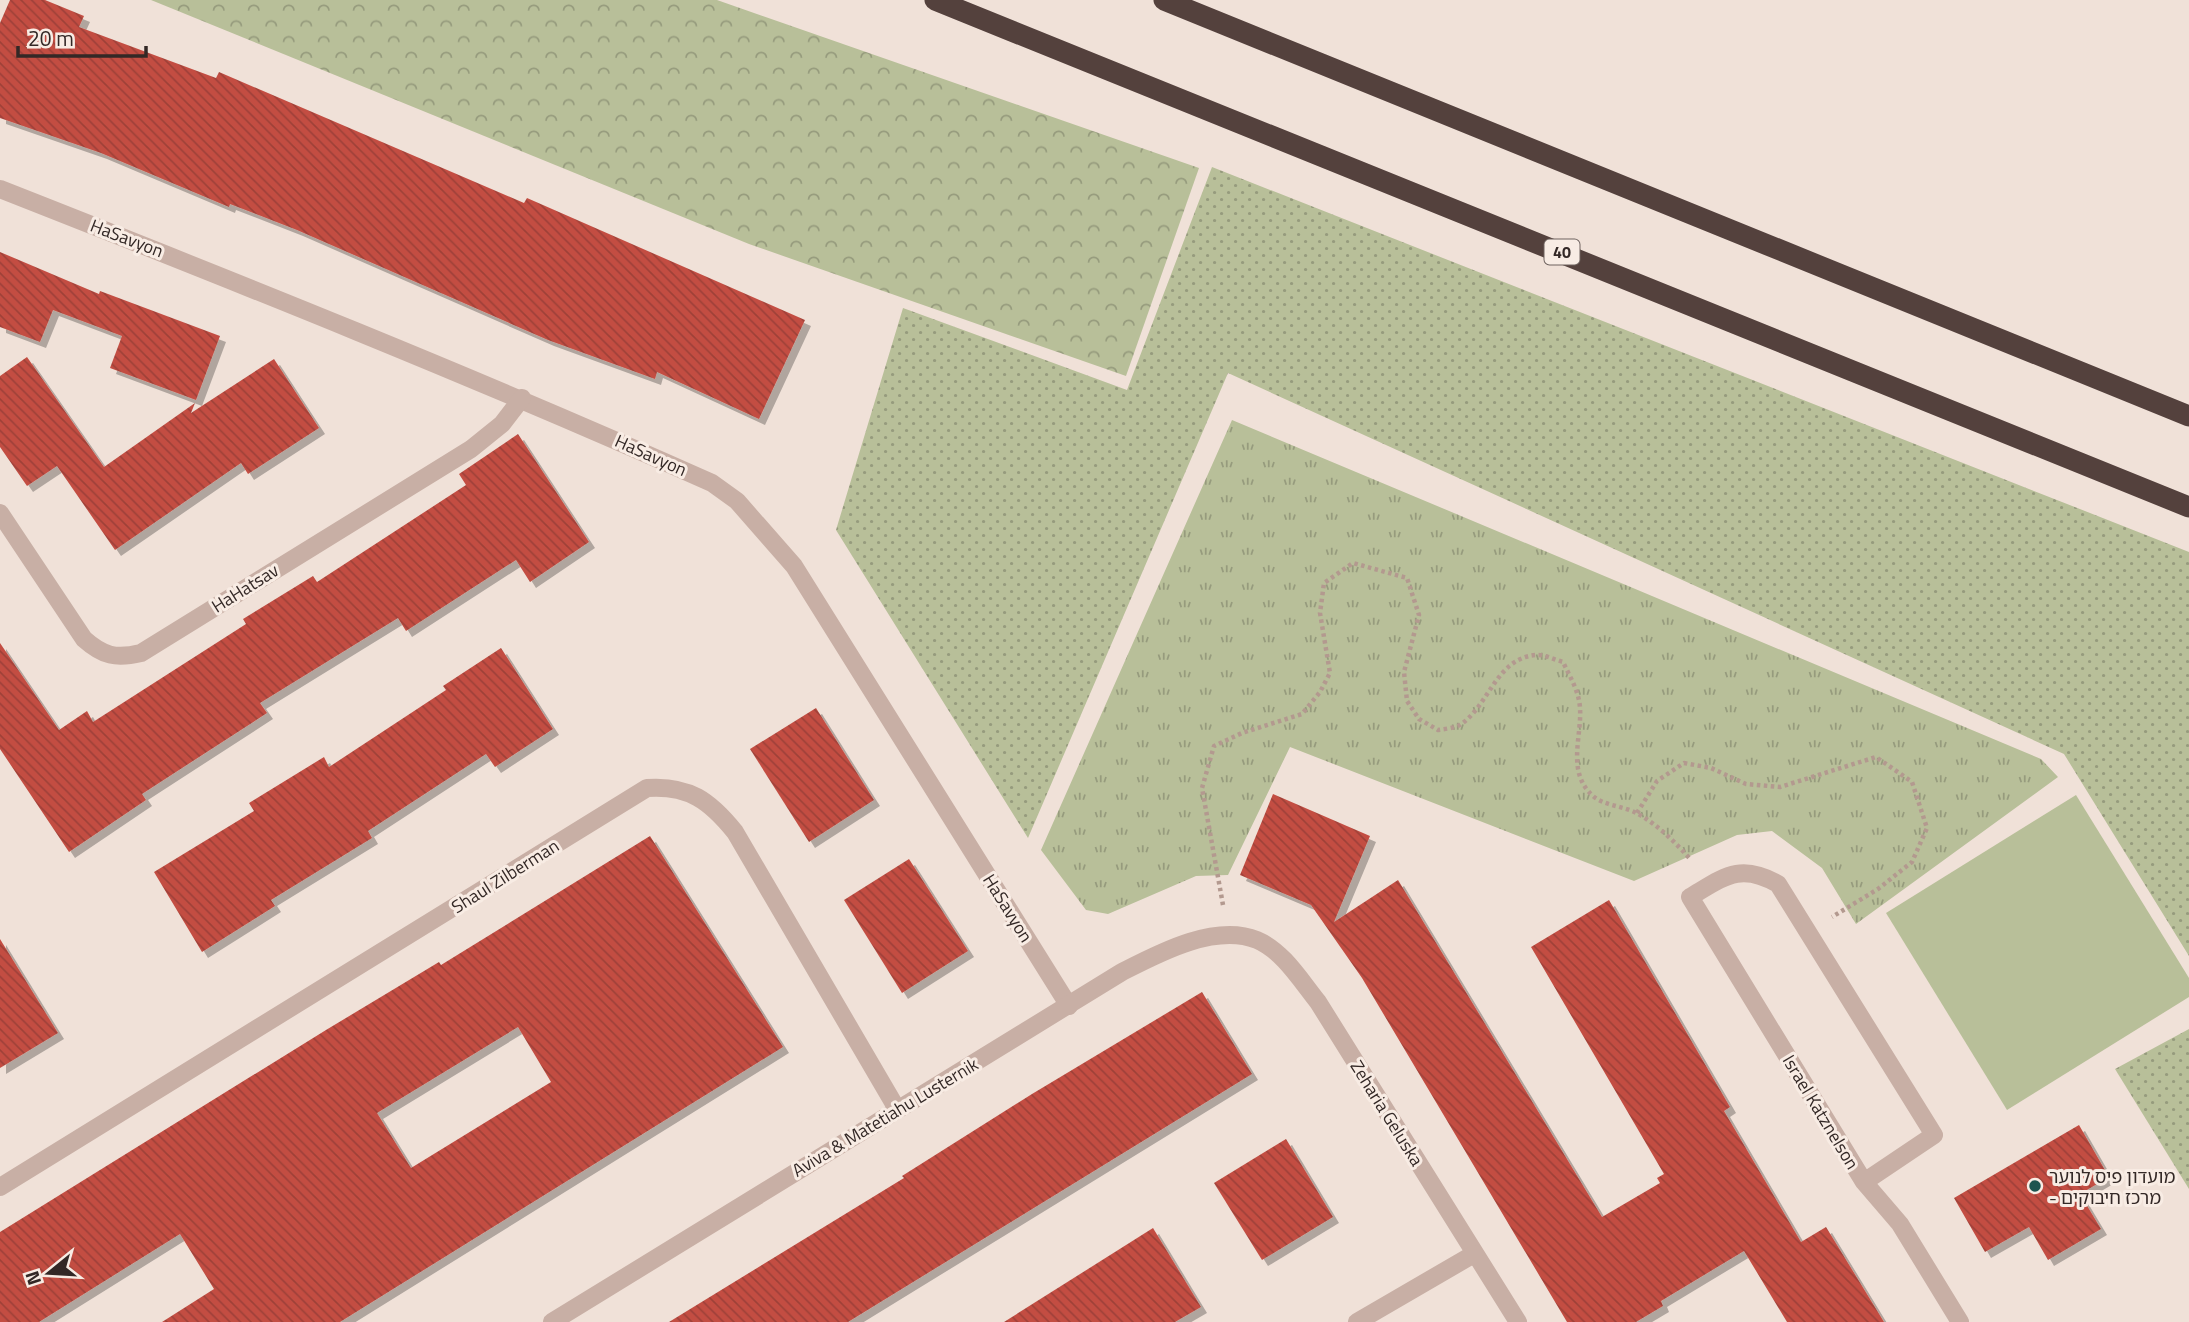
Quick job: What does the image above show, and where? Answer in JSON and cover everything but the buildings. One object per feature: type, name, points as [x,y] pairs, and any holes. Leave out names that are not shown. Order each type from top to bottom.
[{"type":"highway","name":"40","points":[[935,0],[2189,507]]},
{"type":"highway","points":[[1164,0],[2189,416]]},
{"type":"street","name":"HaSavyon","points":[[0,189],[316,313],[522,398],[712,482],[737,501],[794,566],[1069,1006]]},
{"type":"street","name":"HaHatsav","points":[[0,513],[84,639],[99,652],[119,658],[141,653],[471,449],[502,424],[522,398]]},
{"type":"street","name":"Shaul Zilberman","points":[[0,1187],[648,788],[671,786],[692,794],[714,807],[735,832],[897,1109]]},
{"type":"street","points":[[1713,884],[1732,873],[1759,873],[1778,884],[1934,1135],[1864,1182]]},
{"type":"street","name":"Israel Katznelson","points":[[1713,884],[1690,897],[1864,1182],[1900,1224],[1960,1322]]},
{"type":"street","name":"Aviva & Matetiahu Lusternik","points":[[552,1322],[1122,972],[1156,955],[1192,942],[1228,935]]},
{"type":"street","name":"Zeharia Geluska","points":[[1228,935],[1257,941],[1288,964],[1318,1002],[1518,1322]]},
{"type":"street","points":[[1357,1322],[1474,1254]]},
{"type":"path","points":[[1228,935],[1202,788],[1214,746],[1242,733],[1302,714],[1320,692],[1330,673],[1320,613],[1324,583],[1353,563],[1407,578],[1419,615],[1404,673],[1407,701],[1419,719],[1438,730],[1458,726],[1478,708],[1493,683],[1514,662],[1537,655],[1563,662],[1574,684],[1580,708],[1576,755],[1580,775],[1593,796],[1637,813],[1674,841],[1713,884]]},
{"type":"path","points":[[1637,813],[1657,781],[1684,763],[1711,768],[1746,784],[1780,787],[1876,757],[1912,782],[1927,828],[1912,862],[1878,889],[1808,932]]},
{"type":"green space","points":[[151,0],[717,0],[1199,168],[1126,376],[749,244]]},
{"type":"green space","points":[[1212,167],[2189,552],[2189,956],[2064,754],[1228,373],[1028,838],[836,530],[903,308],[1127,390]]},
{"type":"green space","points":[[1232,420],[2041,759],[2058,777],[1856,924],[1822,868],[1772,831],[1737,835],[1634,881],[1290,747],[1228,875],[1196,876],[1108,914],[1086,910],[1041,850]]},
{"type":"green space","points":[[2076,795],[2189,978],[2189,997],[2007,1110],[1886,913]]},
{"type":"green space","points":[[2189,1029],[2189,1189],[2115,1069]]},
{"type":"place","name":"מועדון פיס לנוער - מרכז חיבוקים","points":[[2035,1186]]}]
